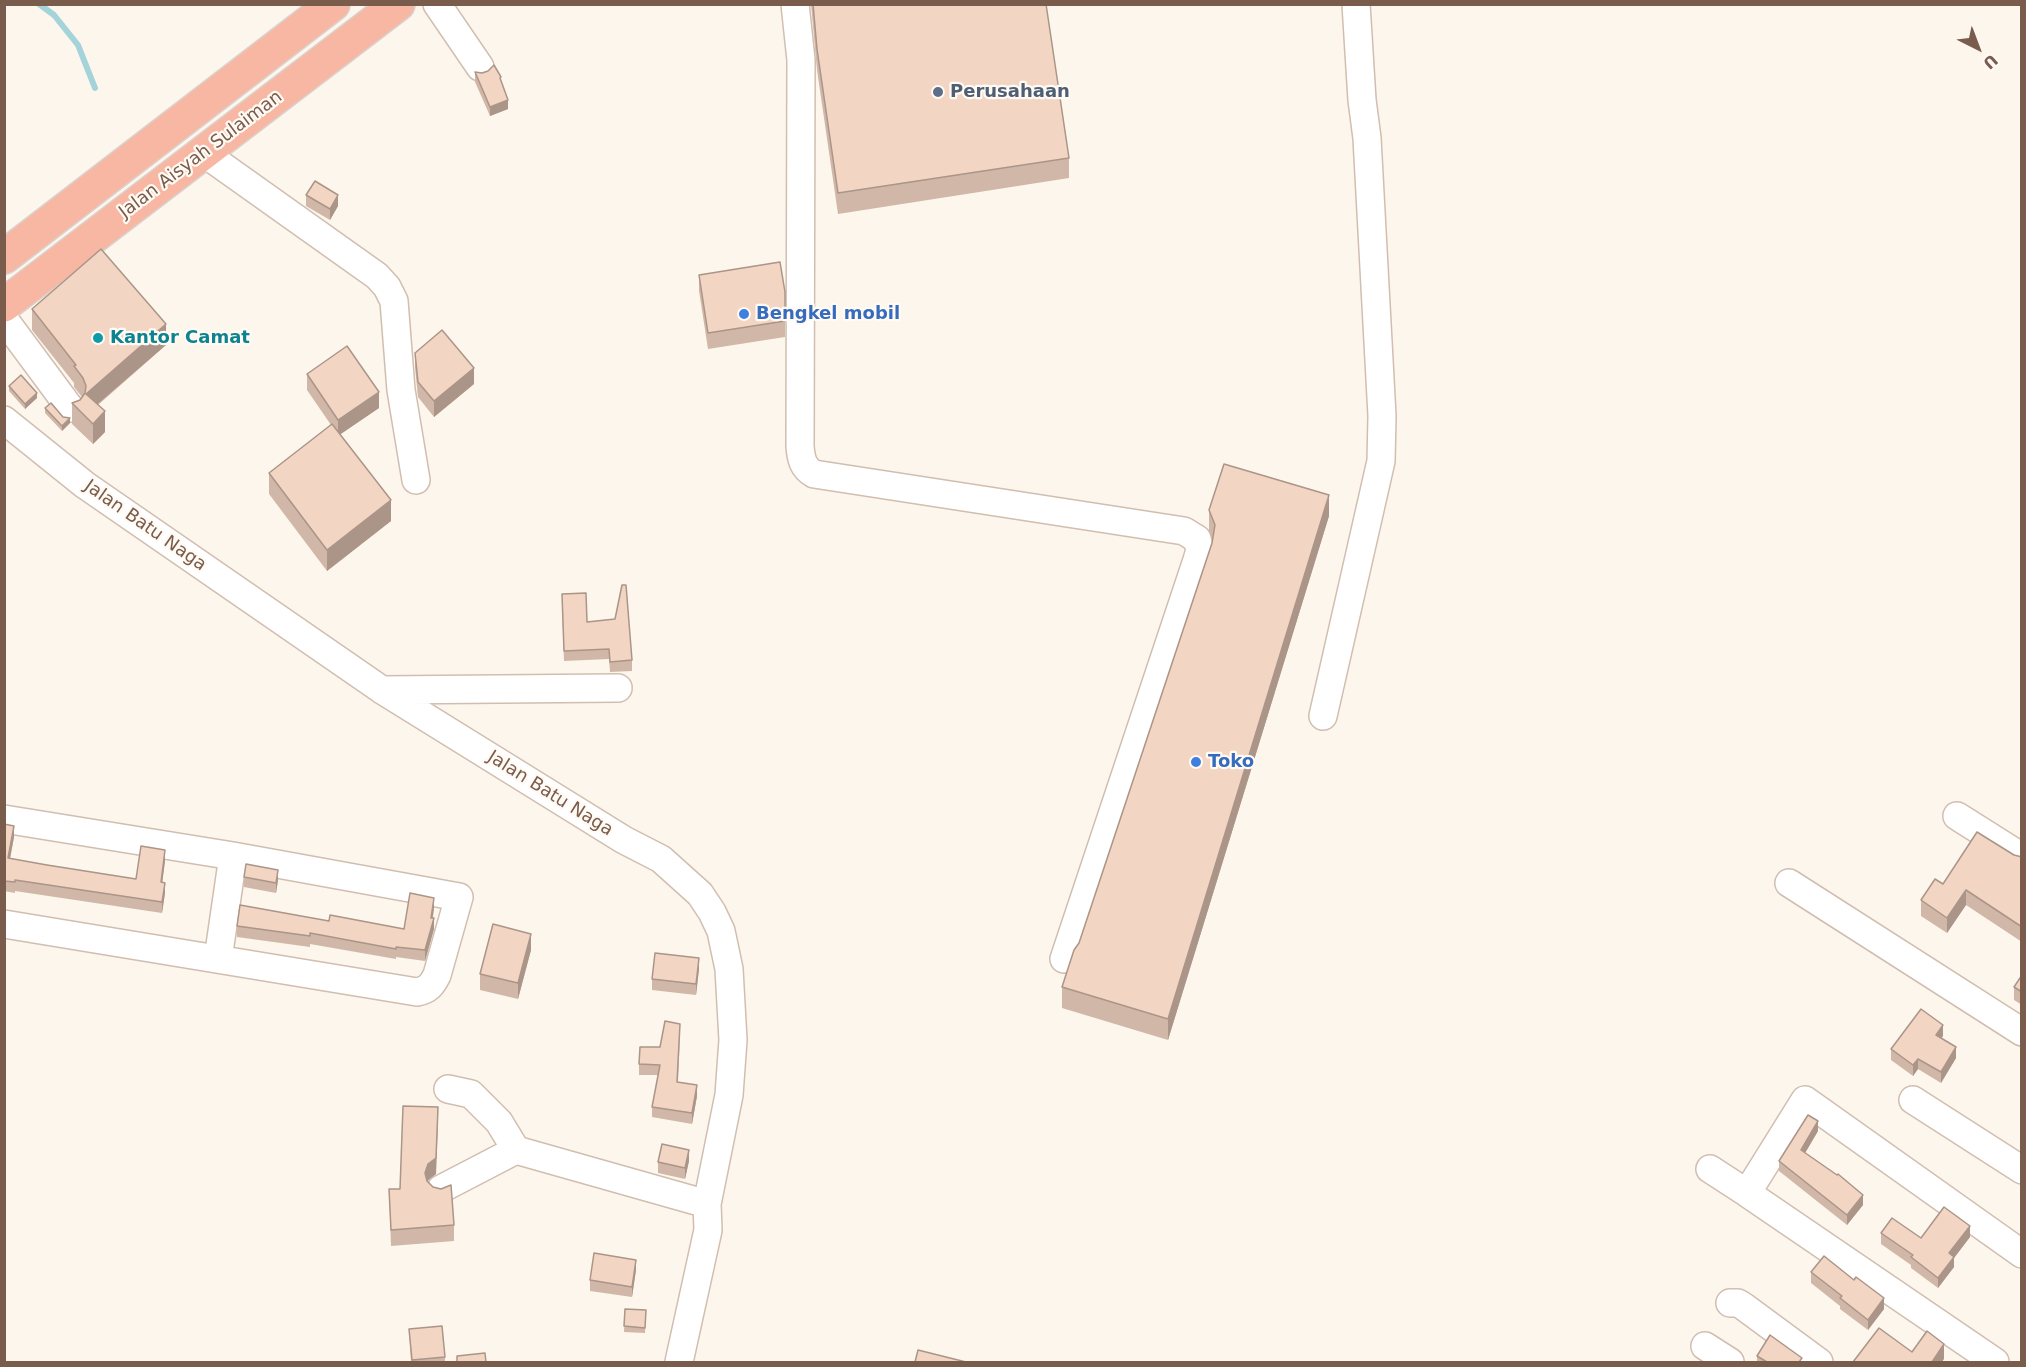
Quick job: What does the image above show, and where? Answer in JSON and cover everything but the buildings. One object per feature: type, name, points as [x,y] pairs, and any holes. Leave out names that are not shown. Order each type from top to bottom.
[{"type":"highway","points":[[4,257],[333,4]]},
{"type":"highway","name":"Jalan Aisyah Sulaiman","points":[[4,305],[398,4]]},
{"type":"street","points":[[437,4],[480,67]]},
{"type":"street","points":[[795,4],[801,60],[800,446],[802,463],[807,470],[814,474],[1184,531],[1197,539],[1200,550],[1197,560],[1064,959]]},
{"type":"street","points":[[1323,716],[1381,461],[1382,416],[1367,138],[1362,100],[1356,4]]},
{"type":"street","points":[[204,153],[377,276],[387,287],[394,301],[401,390],[416,480]]},
{"type":"street","points":[[4,319],[70,408]]},
{"type":"street","name":"Jalan Batu Naga","points":[[4,420],[85,484],[382,690],[624,840],[661,859],[700,894],[721,931],[729,969],[733,1040],[729,1095],[707,1204],[708,1230],[679,1362]]},
{"type":"street","points":[[382,690],[618,688]]},
{"type":"street","points":[[1957,816],[2022,857]]},
{"type":"street","points":[[4,819],[233,856],[459,897],[437,975],[432,985],[426,990],[417,992],[4,924]]},
{"type":"street","points":[[218,959],[233,856]]},
{"type":"street","points":[[1789,883],[2022,1032]]},
{"type":"street","points":[[448,1089],[471,1094],[499,1122],[516,1150],[707,1204]]},
{"type":"street","points":[[1747,1193],[1805,1100],[2022,1254]]},
{"type":"street","points":[[1913,1100],[2022,1170]]},
{"type":"street","points":[[441,1189],[516,1150]]},
{"type":"street","points":[[1710,1169],[1995,1362]]},
{"type":"street","points":[[1730,1303],[1743,1306],[1819,1362]]},
{"type":"street","points":[[1705,1347],[1730,1362]]},
{"type":"waterway","points":[[39,4],[54,15],[78,45],[95,88]]},
{"type":"place","name":"Perusahaan","points":[[938,92]]},
{"type":"place","name":"Bengkel mobil","points":[[744,314]]},
{"type":"place","name":"Kantor Camat","points":[[98,338]]},
{"type":"place","name":"Toko","points":[[1196,762]]}]
